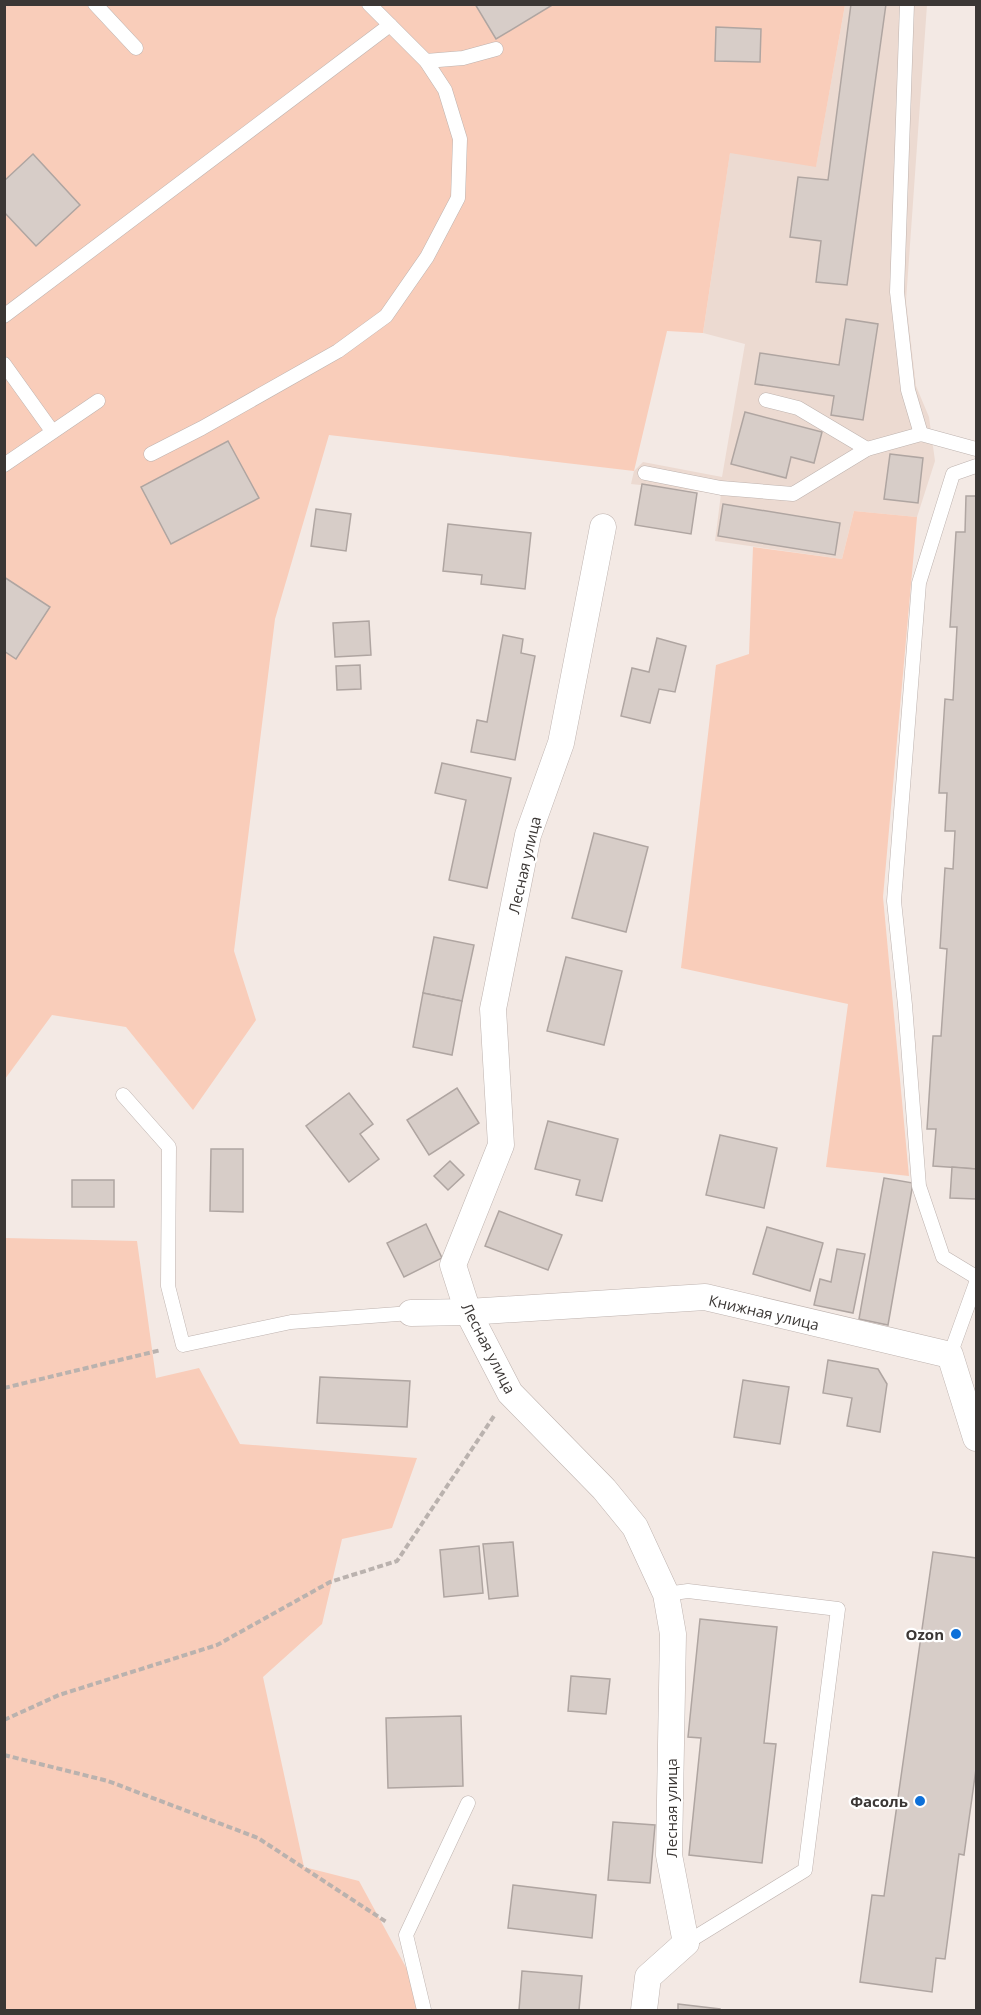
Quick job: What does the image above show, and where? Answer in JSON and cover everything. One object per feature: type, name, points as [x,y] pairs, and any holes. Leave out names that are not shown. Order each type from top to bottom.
[{"type":"street","name":"Лесная улица","points":[[603,527],[561,743],[528,835],[493,1009],[501,1145],[453,1265],[468,1312],[510,1393],[604,1489],[635,1527],[666,1594],[673,1634],[669,1855],[686,1943]]},
{"type":"street","name":"Книжная улица","points":[[411,1313],[468,1312],[705,1297],[950,1355]]},
{"type":"street","points":[[950,1355],[976,1438]]},
{"type":"street","points":[[644,2010],[648,1977],[686,1943]]},
{"type":"lane","points":[[95,4],[136,48]]},
{"type":"lane","points":[[151,454],[202,428],[338,351],[386,316],[428,257],[458,198],[460,139],[445,90],[426,61],[369,4]]},
{"type":"lane","points":[[907,4],[897,292],[908,390],[921,434]]},
{"type":"lane","points":[[4,316],[390,25]]},
{"type":"lane","points":[[426,61],[463,58],[496,49]]},
{"type":"lane","points":[[4,364],[52,431]]},
{"type":"lane","points":[[765,400],[798,408],[867,449]]},
{"type":"lane","points":[[4,465],[98,401]]},
{"type":"lane","points":[[645,473],[721,488],[793,494],[867,449],[921,434],[976,449]]},
{"type":"lane","points":[[976,466],[953,474],[919,583],[894,901],[920,1186],[944,1257],[976,1277]]},
{"type":"lane","points":[[123,1095],[169,1147],[168,1286],[183,1345],[291,1322],[411,1313]]},
{"type":"lane","points":[[950,1355],[976,1283]]},
{"type":"lane","points":[[666,1594],[688,1591],[838,1609],[805,1870],[686,1943]]},
{"type":"lane","points":[[424,2010],[406,1935],[468,1803]]},
{"type":"path","points":[[4,1388],[183,1345]]},
{"type":"path","points":[[4,1720],[59,1695],[217,1645],[330,1582],[397,1561],[510,1393]]},
{"type":"path","points":[[4,1755],[108,1781],[258,1838],[406,1935]]},
{"type":"shaded area","points":[[5,5],[845,5],[816,167],[730,153],[703,333],[667,331],[634,471],[329,435],[275,619],[234,951],[256,1020],[193,1110],[126,1027],[52,1015],[5,1079]]},
{"type":"shaded area","points":[[845,5],[927,5],[906,301],[916,386],[929,417],[935,461],[917,517],[854,511],[842,559],[715,541],[721,494],[631,484],[634,471],[643,462],[722,477],[745,344],[703,333],[730,152],[816,166]]},
{"type":"shaded area","points":[[854,511],[917,517],[883,897],[909,1176],[826,1167],[848,1004],[681,968],[716,665],[749,654],[753,547],[842,559]]},
{"type":"shaded area","points":[[5,1238],[137,1241],[156,1378],[199,1368],[240,1444],[417,1458],[392,1528],[342,1539],[322,1624],[263,1677],[304,1867],[359,1881],[421,1995],[424,2010],[5,2010]]},
{"type":"building","points":[[475,4],[554,4],[496,39]]},
{"type":"building","points":[[851,4],[886,4],[847,285],[816,282],[821,241],[790,237],[798,177],[828,180]]},
{"type":"building","points":[[716,27],[761,29],[760,62],[715,61]]},
{"type":"building","points":[[33,154],[80,205],[36,246],[4,212],[4,181]]},
{"type":"building","points":[[846,319],[878,324],[863,420],[831,415],[834,396],[755,384],[760,353],[839,365]]},
{"type":"building","points":[[745,412],[822,432],[814,463],[791,457],[786,478],[731,464]]},
{"type":"building","points":[[228,441],[259,498],[171,544],[141,487]]},
{"type":"building","points":[[890,454],[923,458],[918,503],[884,499]]},
{"type":"building","points":[[642,484],[697,493],[691,534],[635,525]]},
{"type":"building","points":[[966,496],[976,496],[976,1169],[933,1166],[936,1129],[927,1129],[933,1036],[941,1036],[947,949],[940,948],[945,868],[953,869],[955,831],[945,831],[947,793],[939,793],[945,699],[953,700],[957,627],[950,627],[956,532],[965,532]]},
{"type":"building","points":[[723,504],[840,523],[835,555],[718,536]]},
{"type":"building","points":[[316,509],[351,514],[346,551],[311,546]]},
{"type":"building","points":[[448,524],[531,533],[525,589],[481,584],[482,575],[443,571]]},
{"type":"building","points":[[4,577],[50,607],[16,659],[4,651]]},
{"type":"building","points":[[369,621],[371,655],[335,657],[333,623]]},
{"type":"building","points":[[503,635],[523,639],[521,653],[535,656],[515,760],[471,752],[477,720],[487,722]]},
{"type":"building","points":[[657,638],[686,646],[675,692],[659,689],[650,723],[621,716],[632,668],[649,672]]},
{"type":"building","points":[[360,665],[361,689],[337,690],[336,666]]},
{"type":"building","points":[[442,763],[511,778],[487,888],[449,880],[466,800],[435,793]]},
{"type":"building","points":[[594,833],[648,847],[626,932],[572,918]]},
{"type":"building","points":[[434,937],[474,945],[462,1001],[423,993]]},
{"type":"building","points":[[566,957],[622,971],[604,1045],[547,1031]]},
{"type":"building","points":[[423,993],[462,1001],[452,1055],[413,1047]]},
{"type":"building","points":[[457,1088],[479,1123],[429,1155],[407,1120]]},
{"type":"building","points":[[349,1093],[373,1124],[360,1134],[379,1159],[349,1182],[306,1126]]},
{"type":"building","points":[[548,1121],[618,1139],[602,1201],[576,1195],[580,1180],[535,1169]]},
{"type":"building","points":[[720,1135],[777,1148],[764,1208],[706,1195]]},
{"type":"building","points":[[211,1149],[243,1149],[243,1212],[210,1211]]},
{"type":"building","points":[[450,1161],[464,1175],[448,1190],[434,1176]]},
{"type":"building","points":[[952,1167],[976,1169],[976,1199],[950,1198]]},
{"type":"building","points":[[884,1178],[913,1183],[888,1325],[859,1319]]},
{"type":"building","points":[[72,1180],[114,1180],[114,1207],[72,1207]]},
{"type":"building","points":[[499,1211],[562,1235],[548,1270],[485,1246]]},
{"type":"building","points":[[426,1224],[442,1258],[404,1277],[387,1243]]},
{"type":"building","points":[[767,1227],[823,1243],[810,1291],[753,1274]]},
{"type":"building","points":[[837,1249],[865,1254],[853,1313],[814,1305],[820,1279],[831,1282]]},
{"type":"building","points":[[828,1360],[878,1369],[887,1384],[880,1432],[847,1426],[852,1398],[823,1393]]},
{"type":"building","points":[[320,1377],[410,1381],[407,1427],[317,1423]]},
{"type":"building","points":[[743,1380],[789,1387],[780,1444],[734,1437]]},
{"type":"building","points":[[513,1542],[518,1596],[489,1599],[483,1544]]},
{"type":"building","points":[[479,1546],[483,1593],[444,1597],[440,1550]]},
{"type":"building","points":[[933,1552],[976,1558],[976,1769],[964,1855],[959,1854],[945,1959],[936,1958],[932,1992],[860,1982],[872,1895],[884,1896]]},
{"type":"building","points":[[700,1619],[777,1627],[764,1743],[776,1744],[762,1863],[689,1855],[701,1738],[688,1737]]},
{"type":"building","points":[[571,1676],[610,1679],[606,1714],[568,1711]]},
{"type":"building","points":[[461,1716],[463,1786],[388,1788],[386,1718]]},
{"type":"building","points":[[613,1822],[655,1825],[650,1883],[608,1880]]},
{"type":"building","points":[[513,1885],[596,1895],[592,1938],[508,1928]]},
{"type":"building","points":[[522,1971],[582,1976],[579,2010],[519,2010]]},
{"type":"building","points":[[678,2004],[720,2009],[720,2010],[678,2010]]},
{"type":"place","name":"Ozon","points":[[956,1634]]},
{"type":"place","name":"Фасоль","points":[[920,1801]]}]
